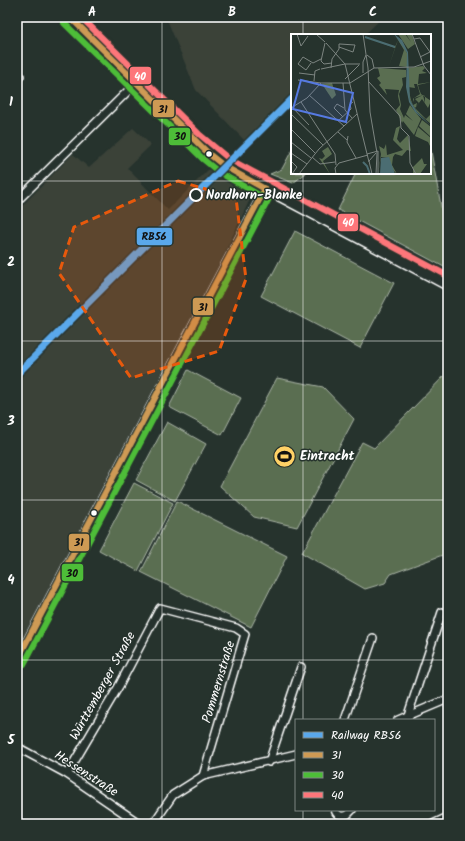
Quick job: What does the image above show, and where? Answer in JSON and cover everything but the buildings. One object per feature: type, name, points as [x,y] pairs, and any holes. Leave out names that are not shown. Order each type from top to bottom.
[{"type":"street","points":[[70,17],[209,154],[224,166],[448,285]]},
{"type":"street","points":[[80,26],[88,17]]},
{"type":"street","points":[[17,73],[20,76],[17,79]]},
{"type":"street","points":[[17,201],[136,83]]},
{"type":"street","points":[[17,660],[265,189]]},
{"type":"street","name":"Württemberger Straße","points":[[67,774],[119,686],[160,608]]},
{"type":"street","name":"Pommernstraße","points":[[160,608],[236,628],[245,634],[202,776]]},
{"type":"street","points":[[408,715],[442,612]]},
{"type":"street","points":[[345,719],[373,638]]},
{"type":"street","points":[[269,762],[301,667]]},
{"type":"street","points":[[400,719],[448,700]]},
{"type":"street","name":"Hessenstraße","points":[[17,746],[67,774],[140,824]]},
{"type":"street","points":[[154,824],[173,795],[202,776],[269,762],[295,754]]},
{"type":"street","points":[[336,811],[340,816],[347,816],[351,811]]},
{"type":"street","points":[[433,824],[448,817]]},
{"type":"highlighted area","points":[[178,181],[236,198],[246,279],[219,351],[131,378],[59,273],[74,227]]},
{"type":"shaded area","points":[[166,17],[383,17],[365,34],[291,34],[291,107],[221,175],[252,195],[149,412],[17,654],[17,211],[73,154],[89,168],[133,128],[151,145],[127,168],[168,210],[211,167],[226,159],[245,141],[196,90]]},
{"type":"green space","points":[[431,151],[443,217],[448,225],[448,264],[444,267],[338,210],[356,174],[431,174]]},
{"type":"green space","points":[[291,152],[291,174],[305,174],[293,183],[270,174],[282,169]]},
{"type":"green space","points":[[295,231],[394,283],[360,348],[261,296]]},
{"type":"green space","points":[[188,370],[241,398],[222,435],[169,407]]},
{"type":"green space","points":[[448,372],[448,553],[391,574],[385,583],[365,589],[302,553],[362,442],[374,448]]},
{"type":"green space","name":"Eintracht","points":[[277,378],[323,387],[354,419],[297,527],[254,517],[220,486]]},
{"type":"green space","points":[[167,422],[206,444],[175,501],[136,480]]},
{"type":"green space","points":[[134,483],[173,503],[138,571],[99,550]]},
{"type":"green space","points":[[177,501],[287,556],[251,627],[141,572]]},
{"type":"rail line","name":"RB56","points":[[17,374],[291,100]]},
{"type":"transit line","name":"31","points":[[70,17],[209,154],[224,166],[265,189]]},
{"type":"transit line","name":"40","points":[[81,17],[199,134],[229,159],[448,276]]},
{"type":"transit line","name":"30","points":[[64,23],[204,160],[220,173],[261,196]]},
{"type":"transit line","name":"31","points":[[17,660],[265,189]]},
{"type":"transit line","name":"30","points":[[24,664],[272,193]]},
{"type":"place","name":"Nordhorn-Blanke","points":[[196,195]]},
{"type":"place","name":"Eintracht","points":[[285,456]]}]
